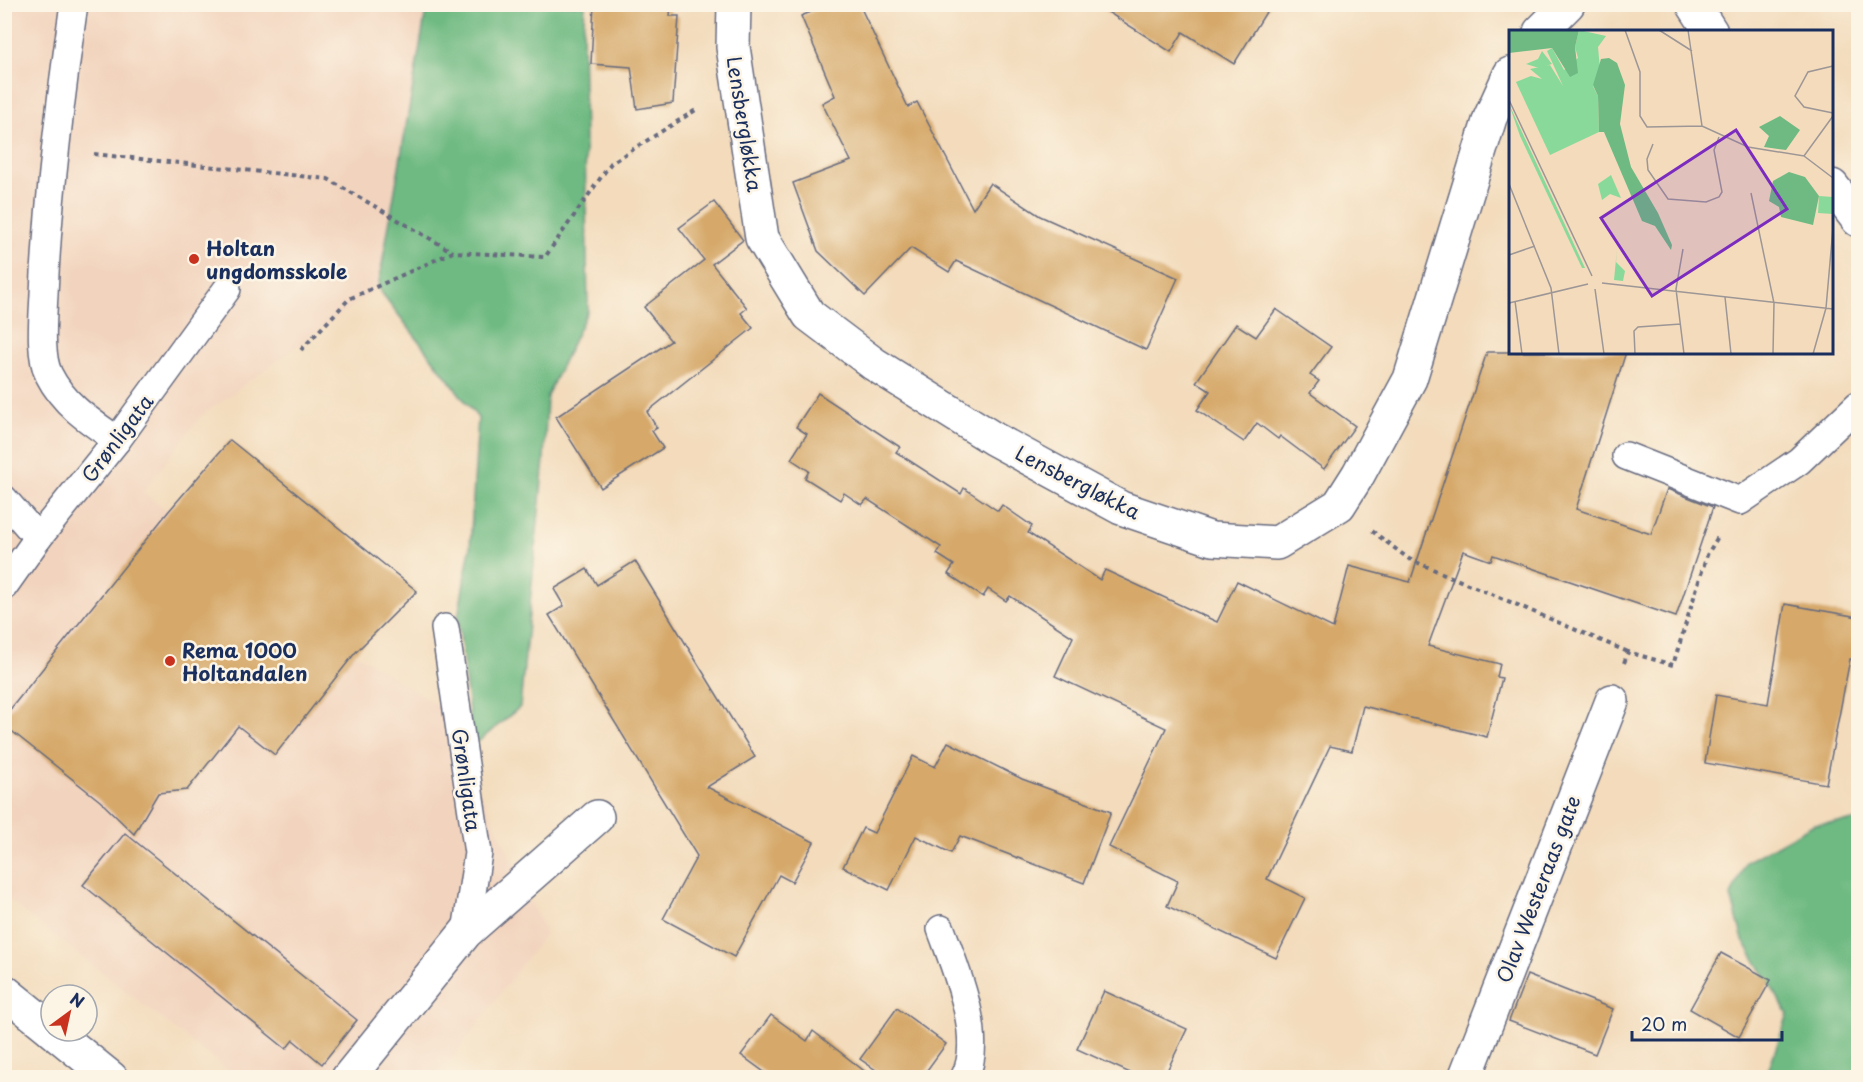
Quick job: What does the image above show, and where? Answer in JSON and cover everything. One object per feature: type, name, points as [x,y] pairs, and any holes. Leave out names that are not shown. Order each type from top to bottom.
[{"type":"street","name":"Lensbergløkka","points":[[734,4],[733,47],[762,238],[809,315],[874,364],[994,439],[1121,508],[1212,539],[1278,543],[1339,505],[1358,475],[1410,379],[1490,118],[1509,76]]},
{"type":"street","points":[[1542,30],[1568,4]]},
{"type":"street","points":[[1693,4],[1710,30]]},
{"type":"street","points":[[1833,187],[1858,220]]},
{"type":"street","name":"Olav Westeraas gate","points":[[1465,1077],[1612,701]]},
{"type":"street","points":[[348,1077],[466,932],[597,817]]},
{"type":"street","points":[[4,992],[39,1020]]},
{"type":"street","points":[[68,1043],[111,1077]]},
{"type":"lane","points":[[74,4],[54,149],[46,237],[43,332],[48,373],[64,399],[117,440]]},
{"type":"lane","name":"Grønligata","points":[[4,586],[38,538],[117,440],[227,289]]},
{"type":"lane","points":[[1626,456],[1740,501],[1799,461],[1858,405]]},
{"type":"lane","points":[[4,499],[38,538]]},
{"type":"lane","name":"Grønligata","points":[[445,628],[478,853],[466,932]]},
{"type":"lane","points":[[941,929],[967,1000],[972,1064],[964,1077]]},
{"type":"path","points":[[54,149],[328,178],[453,252],[545,257],[611,164],[738,84]]},
{"type":"path","points":[[301,350],[350,299],[453,252]]},
{"type":"path","points":[[1339,505],[1409,559],[1628,652],[1673,665],[1707,555],[1740,501]]},
{"type":"path","points":[[1612,701],[1628,652]]},
{"type":"shaded area","points":[[4,5],[427,5],[378,288],[200,417],[143,492],[355,653],[442,708],[546,933],[438,1077],[236,1077],[5,897]]},
{"type":"green space","points":[[427,5],[585,5],[583,34],[588,310],[547,396],[544,460],[520,707],[473,746],[458,617],[470,548],[478,418],[378,288]]},
{"type":"green space","points":[[1858,816],[1858,1077],[1766,1077],[1788,1014],[1743,940],[1731,896],[1746,862],[1814,824],[1855,821]]},
{"type":"building","points":[[594,4],[671,4],[670,16],[679,16],[673,103],[637,109],[631,67],[591,64]]},
{"type":"building","points":[[831,4],[859,4],[908,107],[917,102],[973,209],[990,183],[1040,216],[1178,278],[1146,350],[956,261],[949,272],[911,248],[865,296],[818,251],[793,183],[851,161],[822,103],[835,96],[801,16]]},
{"type":"building","points":[[1095,4],[1271,4],[1234,64],[1183,32],[1171,52]]},
{"type":"building","points":[[714,202],[743,240],[712,264],[747,308],[741,313],[753,328],[647,412],[657,428],[652,431],[663,448],[601,488],[556,417],[671,341],[644,307],[704,260],[679,228]]},
{"type":"building","points":[[1276,309],[1331,347],[1310,375],[1319,381],[1310,393],[1355,426],[1324,469],[1280,436],[1278,439],[1257,423],[1244,442],[1197,410],[1210,391],[1196,382],[1236,324],[1256,337]]},
{"type":"building","points":[[1487,352],[1625,354],[1576,509],[1651,534],[1667,489],[1713,507],[1676,617],[1493,555],[1491,561],[1463,551],[1428,646],[1500,664],[1497,677],[1502,678],[1487,737],[1363,706],[1352,751],[1330,746],[1267,879],[1305,898],[1276,958],[1167,906],[1178,881],[1109,847],[1166,728],[1055,676],[1073,637],[1010,596],[1006,601],[988,589],[983,597],[948,574],[954,565],[937,554],[941,547],[867,499],[862,505],[844,493],[840,500],[805,478],[809,471],[791,459],[807,434],[796,427],[818,393],[900,447],[896,452],[961,494],[964,488],[998,511],[1002,505],[1032,526],[1028,533],[1100,580],[1105,570],[1217,622],[1237,581],[1333,628],[1349,566],[1410,582]]},
{"type":"building","points":[[230,440],[417,591],[355,653],[275,755],[238,726],[187,790],[158,793],[134,834],[100,801],[4,725],[4,717],[168,512]]},
{"type":"building","points":[[635,561],[755,757],[707,787],[814,842],[792,882],[779,875],[734,957],[663,919],[697,856],[549,615],[564,606],[554,589],[587,569],[597,585]]},
{"type":"building","points":[[1785,604],[1858,617],[1858,661],[1850,659],[1826,784],[1705,763],[1716,695],[1768,704]]},
{"type":"building","points":[[948,742],[1022,779],[1111,812],[1084,883],[960,836],[951,853],[916,836],[889,890],[843,867],[863,828],[874,833],[913,756],[935,767]]},
{"type":"building","points":[[125,833],[357,1020],[322,1064],[293,1040],[286,1049],[83,885]]},
{"type":"building","points":[[1721,953],[1771,980],[1739,1037],[1690,1009]]},
{"type":"building","points":[[1527,975],[1613,1009],[1595,1054],[1509,1021]]},
{"type":"building","points":[[1104,991],[1187,1029],[1164,1077],[1139,1077],[1077,1049]]},
{"type":"building","points":[[897,1008],[946,1044],[922,1077],[886,1077],[860,1059]]},
{"type":"building","points":[[771,1015],[807,1041],[813,1031],[872,1077],[771,1077],[741,1055]]},
{"type":"place","name":"Holtan ungdomsskole","points":[[194,259]]},
{"type":"place","name":"Rema 1000 Holtandalen","points":[[170,661]]}]
